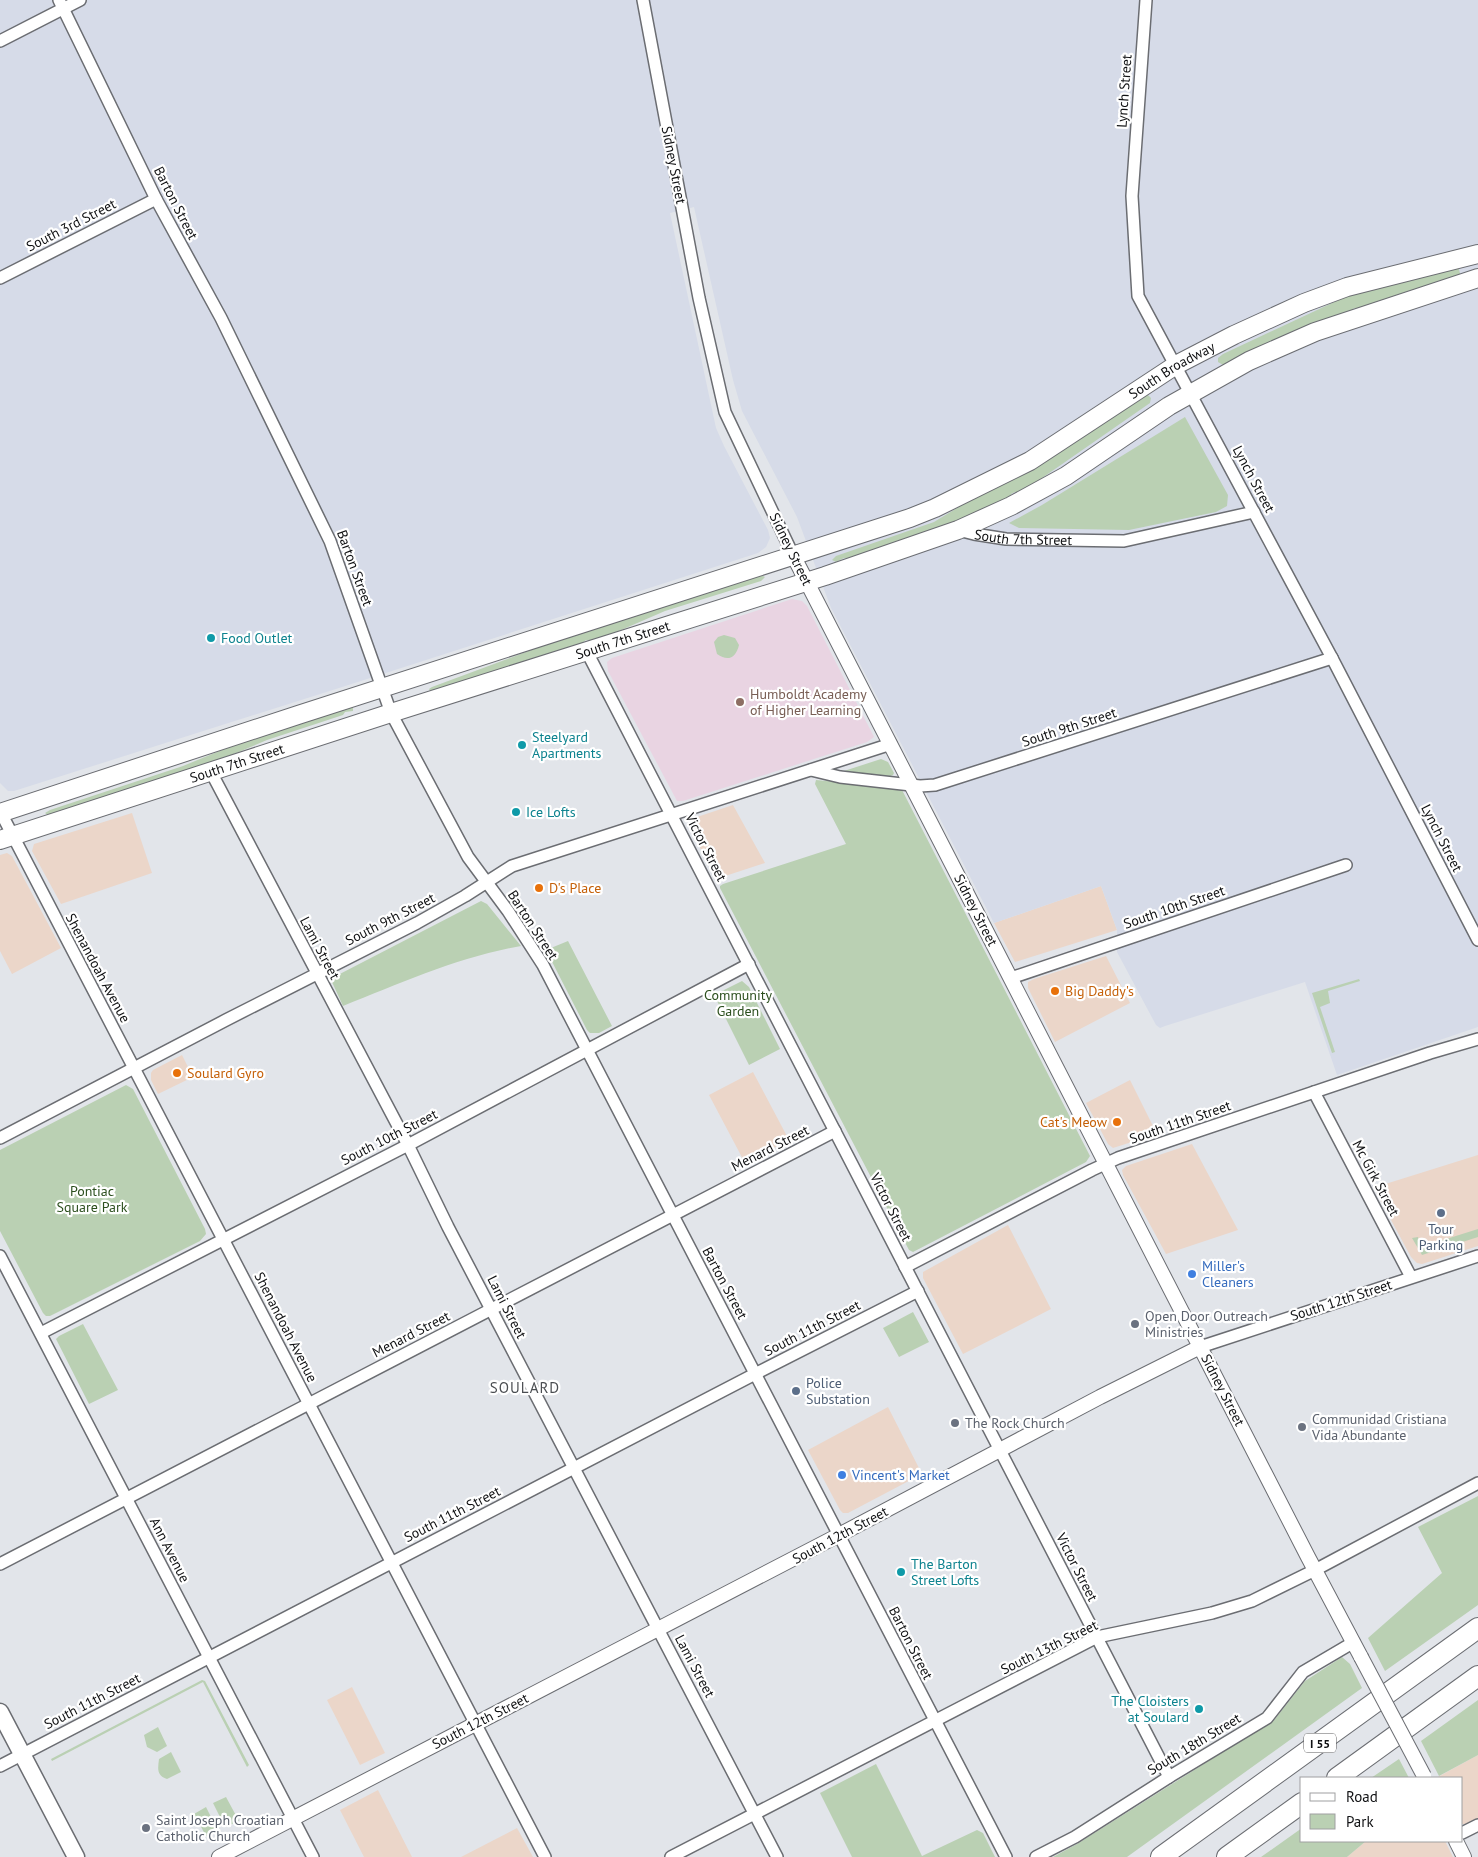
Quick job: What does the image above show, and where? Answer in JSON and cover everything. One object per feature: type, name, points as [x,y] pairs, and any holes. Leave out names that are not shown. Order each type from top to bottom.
[{"type":"highway","name":"I 55","points":[[1161,1857],[1478,1628]]},
{"type":"highway","points":[[1337,1777],[1478,1676]]},
{"type":"highway","points":[[1227,1857],[1300,1804]]},
{"type":"main road","name":"South Broadway","points":[[883,528],[935,508],[1030,461],[1176,365],[1250,328],[1340,289],[1384,276],[1478,254]]},
{"type":"main road","points":[[958,530],[1011,506],[1066,476],[1191,393],[1250,361],[1315,332],[1478,278]]},
{"type":"main road","name":"South 7th Street","points":[[0,812],[883,528]]},
{"type":"main road","name":"South 7th Street","points":[[6,838],[392,713],[588,652],[958,530]]},
{"type":"main road","points":[[0,1712],[76,1857]]},
{"type":"street","points":[[0,41],[62,4],[80,0]]},
{"type":"street","name":"Sidney Street","points":[[643,0],[699,298],[725,412],[794,557],[1315,1570],[1362,1656],[1424,1777]]},
{"type":"street","name":"Lynch Street","points":[[1146,0],[1132,196],[1138,296],[1332,658],[1478,940]]},
{"type":"street","name":"Barton Street","points":[[62,4],[156,199],[220,318],[330,541],[392,713],[468,857],[534,949],[1006,1857]]},
{"type":"street","name":"South 3rd Street","points":[[0,278],[156,199]]},
{"type":"street","name":"South 7th Street","points":[[958,530],[1006,539],[1124,541],[1254,512]]},
{"type":"street","name":"Victor Street","points":[[588,652],[1169,1776]]},
{"type":"street","name":"South 9th Street","points":[[810,770],[840,777],[927,787],[1332,658]]},
{"type":"street","name":"South 9th Street","points":[[0,1138],[417,923],[465,896],[512,866],[891,744]]},
{"type":"street","name":"Lami Street","points":[[211,772],[408,1145],[491,1309],[777,1857]]},
{"type":"street","name":"Shenandoah Avenue","points":[[0,812],[6,838],[133,1068],[545,1857]]},
{"type":"street","name":"South 10th Street","points":[[1011,978],[1346,865]]},
{"type":"street","name":"South 10th Street","points":[[40,1333],[408,1145],[749,964]]},
{"type":"street","name":"South 11th Street","points":[[906,1267],[1106,1164],[1430,1053],[1478,1039]]},
{"type":"street","name":"Mc Girk Street","points":[[1314,1092],[1412,1277]]},
{"type":"street","name":"Menard Street","points":[[0,1564],[835,1131]]},
{"type":"street","name":"Ann Avenue","points":[[0,1256],[313,1857]]},
{"type":"street","name":"South 12th Street","points":[[219,1857],[1200,1347],[1478,1256]]},
{"type":"street","name":"South 11th Street","points":[[0,1766],[918,1291]]},
{"type":"street","name":"South 13th Street","points":[[671,1857],[1097,1637],[1212,1613],[1252,1601],[1315,1570],[1478,1483]]},
{"type":"street","name":"South 18th Street","points":[[1036,1857],[1074,1837],[1169,1776],[1267,1718],[1303,1672],[1354,1642]]},
{"type":"street","points":[[1463,1832],[1478,1825]]},
{"type":"street","points":[[1456,1842],[1464,1857]]},
{"type":"shaded area","points":[[0,0],[1478,0],[1478,1027],[1337,1075],[1305,982],[1160,1028],[1156,1025],[1117,952],[1117,930],[1101,886],[994,923],[831,608],[797,517],[742,411],[733,380],[694,207],[670,213],[716,428],[768,530],[770,538],[766,547],[758,553],[339,688],[14,791],[8,791],[0,783]]},
{"type":"shaded area","name":"Humboldt Academy of Higher Learning","points":[[792,599],[802,601],[807,606],[874,737],[867,742],[683,801],[677,801],[608,671],[607,662],[612,658]]},
{"type":"shaded area","points":[[733,805],[765,863],[716,879],[688,824],[694,818]]},
{"type":"shaded area","points":[[132,813],[152,873],[61,904],[32,851],[34,844]]},
{"type":"shaded area","points":[[7,853],[12,856],[61,948],[12,974],[0,951],[0,855]]},
{"type":"shaded area","points":[[1101,886],[1117,930],[1015,962],[994,923]]},
{"type":"shaded area","points":[[1106,956],[1130,1003],[1055,1042],[1028,988],[1028,982]]},
{"type":"shaded area","points":[[182,1055],[193,1077],[158,1094],[151,1080],[151,1073],[153,1070]]},
{"type":"shaded area","points":[[753,1072],[789,1140],[745,1163],[709,1095]]},
{"type":"shaded area","points":[[1130,1080],[1157,1134],[1113,1148],[1108,1144],[1086,1103]]},
{"type":"shaded area","points":[[1192,1144],[1238,1230],[1166,1254],[1122,1170],[1126,1166]]},
{"type":"shaded area","name":"Tour Parking","points":[[1478,1155],[1478,1246],[1422,1264],[1417,1263],[1411,1257],[1376,1189],[1379,1186]]},
{"type":"shaded area","points":[[1008,1225],[1051,1309],[963,1354],[923,1278],[923,1272]]},
{"type":"shaded area","points":[[888,1407],[922,1474],[848,1513],[843,1513],[808,1450]]},
{"type":"shaded area","points":[[352,1687],[385,1753],[360,1765],[327,1700]]},
{"type":"shaded area","points":[[1478,1755],[1478,1818],[1463,1824],[1463,1777],[1438,1777]]},
{"type":"shaded area","points":[[378,1790],[412,1857],[364,1857],[340,1810]]},
{"type":"shaded area","points":[[517,1828],[533,1857],[461,1857]]},
{"type":"shaded area","points":[[1365,1842],[1446,1842],[1453,1857],[1347,1857]]},
{"type":"green space","points":[[1458,266],[1461,277],[1357,309],[1354,308],[1352,311],[1231,360],[1223,365],[1218,362],[1218,358],[1223,354],[1347,296]]},
{"type":"green space","points":[[1146,393],[1151,398],[1150,403],[1032,485],[1018,493],[1011,494],[1011,497],[932,531],[847,559],[844,558],[836,562],[832,560],[836,556],[934,522]]},
{"type":"green space","points":[[1185,417],[1228,495],[1227,506],[1216,512],[1129,530],[1019,528],[1009,523],[1042,505]]},
{"type":"green space","points":[[761,575],[765,577],[761,581],[665,611],[612,634],[590,641],[586,640],[581,644],[440,690],[430,691],[429,689],[550,643]]},
{"type":"green space","points":[[724,635],[735,638],[739,645],[734,656],[728,658],[717,654],[714,642],[718,637]]},
{"type":"green space","points":[[353,707],[353,711],[345,712],[343,715],[267,740],[222,759],[49,816],[45,813],[183,766],[251,738]]},
{"type":"green space","points":[[881,759],[888,762],[894,773],[893,775],[888,777],[847,773],[844,771]]},
{"type":"green space","points":[[816,780],[899,788],[902,790],[1090,1156],[1086,1162],[913,1252],[909,1250],[720,888],[723,884],[846,844],[815,784]]},
{"type":"green space","points":[[481,901],[487,904],[521,946],[453,964],[343,1006],[332,982],[334,977]]},
{"type":"green space","points":[[568,941],[612,1026],[599,1033],[590,1033],[587,1030],[546,950]]},
{"type":"green space","points":[[1359,979],[1360,981],[1328,991],[1330,1003],[1320,1007],[1335,1052],[1332,1053],[1312,993]]},
{"type":"green space","name":"Community Garden","points":[[742,981],[749,987],[780,1049],[749,1065],[714,995]]},
{"type":"green space","name":"Pontiac Square Park","points":[[126,1085],[133,1089],[206,1234],[200,1241],[50,1316],[46,1316],[0,1231],[0,1150]]},
{"type":"green space","points":[[1478,1229],[1478,1237],[1422,1255],[1412,1238],[1418,1237],[1421,1247]]},
{"type":"green space","points":[[913,1312],[929,1342],[899,1357],[883,1328]]},
{"type":"green space","points":[[83,1324],[118,1390],[89,1404],[56,1339]]},
{"type":"green space","points":[[1478,1496],[1478,1605],[1385,1671],[1368,1638],[1442,1573],[1418,1527]]},
{"type":"green space","points":[[1342,1657],[1350,1664],[1362,1688],[1127,1857],[1053,1857],[1077,1844],[1275,1719],[1305,1681]]},
{"type":"green space","points":[[202,1680],[205,1681],[249,1765],[247,1767],[203,1682],[52,1761],[51,1759]]},
{"type":"green space","points":[[1478,1700],[1478,1755],[1439,1776],[1421,1741]]},
{"type":"green space","points":[[158,1727],[167,1746],[157,1752],[147,1747],[144,1735]]},
{"type":"green space","points":[[171,1752],[181,1772],[167,1779],[159,1773],[159,1759]]},
{"type":"green space","points":[[1399,1759],[1408,1777],[1372,1777]]},
{"type":"green space","points":[[876,1764],[922,1856],[977,1830],[983,1833],[995,1857],[852,1857],[820,1793]]},
{"type":"green space","points":[[226,1797],[239,1821],[225,1827],[213,1803]]},
{"type":"green space","points":[[206,1807],[218,1831],[206,1836],[194,1814]]},
{"type":"green space","points":[[1300,1829],[1300,1842],[1365,1842],[1347,1857],[1261,1857]]},
{"type":"place","name":"Food Outlet","points":[[211,638]]},
{"type":"place","name":"Humboldt Academy of Higher Learning","points":[[740,702]]},
{"type":"place","name":"Steelyard Apartments","points":[[522,745]]},
{"type":"place","name":"Ice Lofts","points":[[516,812]]},
{"type":"place","name":"D's Place","points":[[539,888]]},
{"type":"place","name":"Big Daddy's","points":[[1055,991]]},
{"type":"place","name":"Soulard Gyro","points":[[177,1073]]},
{"type":"place","name":"Cat's Meow","points":[[1117,1122]]},
{"type":"place","name":"Tour Parking","points":[[1441,1213]]},
{"type":"place","name":"Miller's Cleaners","points":[[1192,1274]]},
{"type":"place","name":"Open Door Outreach Ministries","points":[[1135,1324]]},
{"type":"place","name":"Police Substation","points":[[796,1391]]},
{"type":"place","name":"The Rock Church","points":[[955,1423]]},
{"type":"place","name":"Communidad Cristiana Vida Abundante","points":[[1302,1427]]},
{"type":"place","name":"Vincent's Market","points":[[842,1475]]},
{"type":"place","name":"The Barton Street Lofts","points":[[901,1572]]},
{"type":"place","name":"The Cloisters at Soulard","points":[[1199,1709]]},
{"type":"place","name":"Saint Joseph Croatian Catholic Church","points":[[146,1828]]},
{"type":"district","name":"SOULARD","points":[[525,1387]]}]
